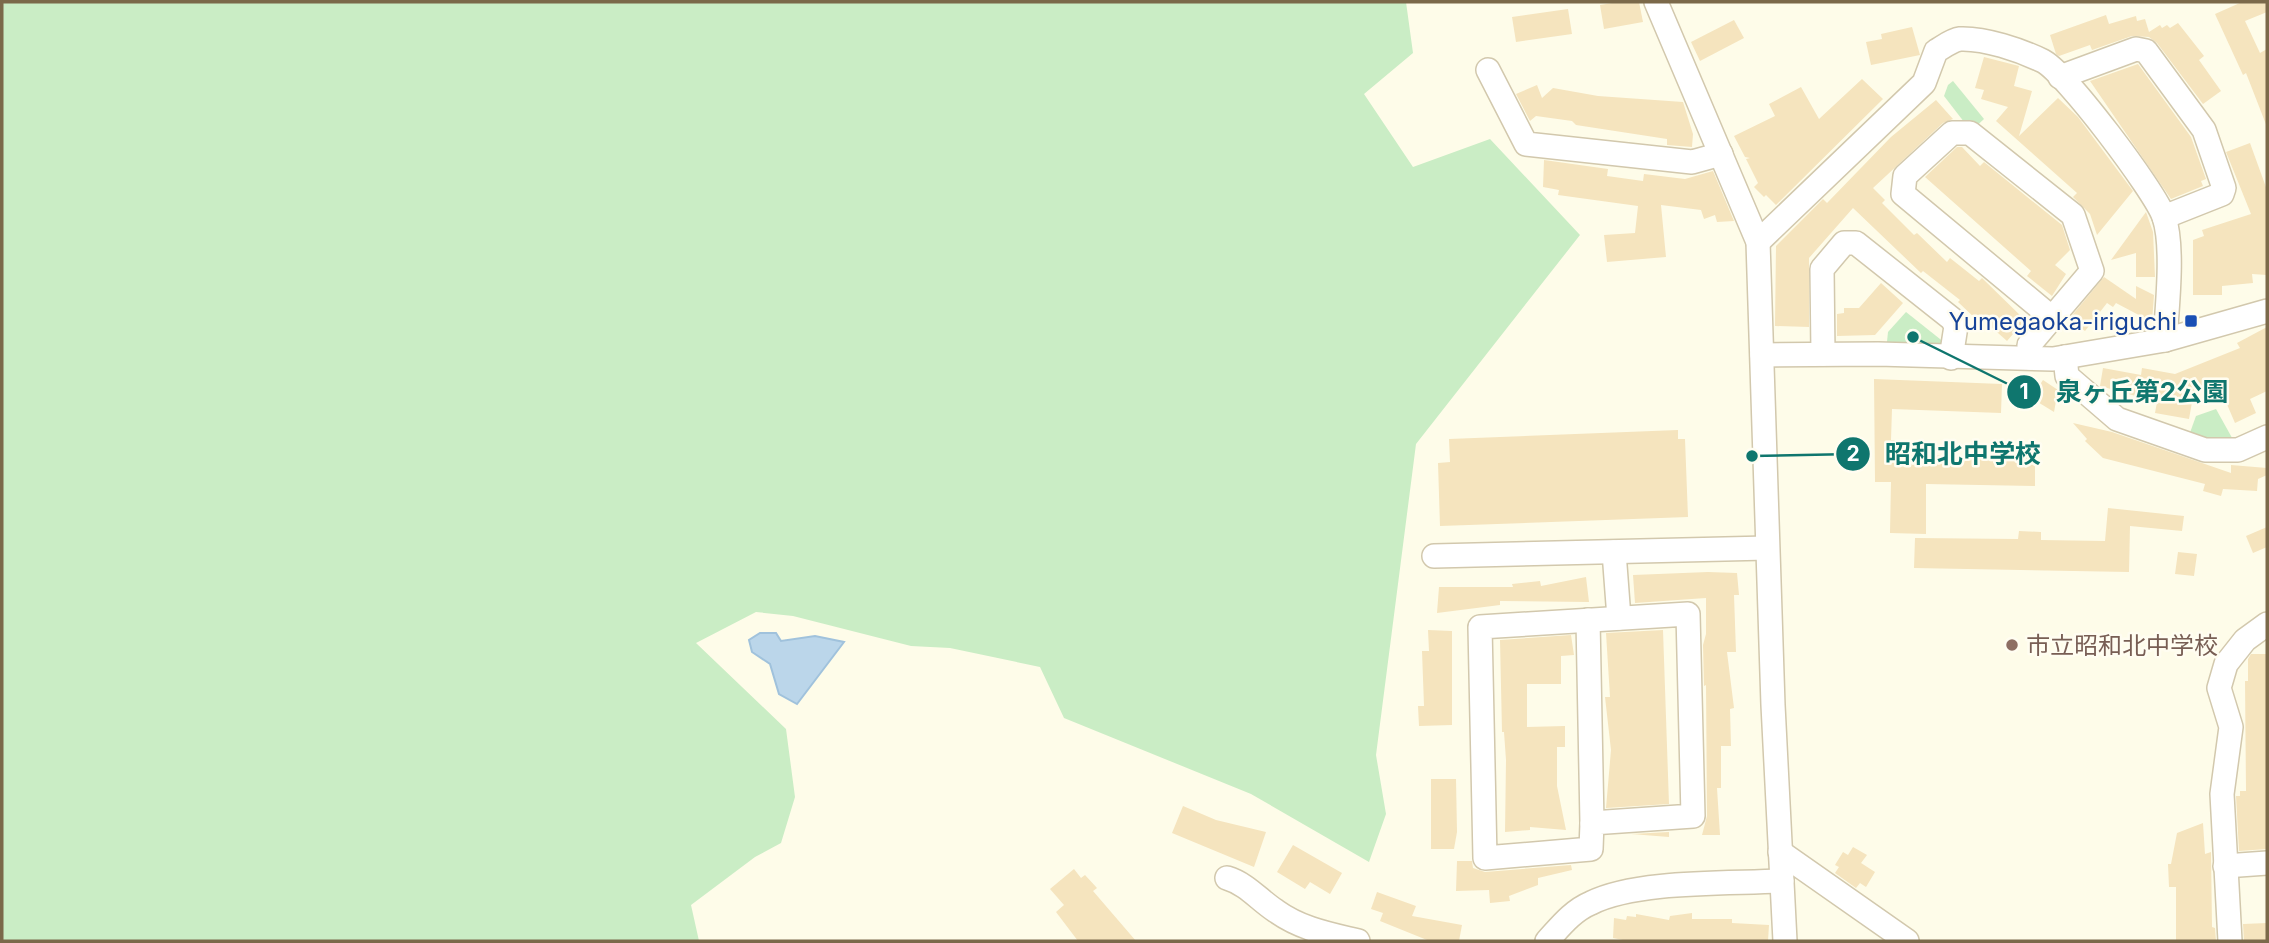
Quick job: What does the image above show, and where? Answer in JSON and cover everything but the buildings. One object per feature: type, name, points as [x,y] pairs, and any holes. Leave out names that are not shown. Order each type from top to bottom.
[{"type":"street","points":[[1656,2],[1758,242],[1767,548],[1784,941]]},
{"type":"street","points":[[1758,242],[1924,83],[1936,51],[1957,39],[1986,42],[2045,62],[2129,161],[2164,216],[2168,268],[2165,341]]},
{"type":"street","points":[[2060,77],[2136,49],[2146,51],[2204,130],[2224,188],[2222,194],[2164,216]]},
{"type":"street","points":[[1488,70],[1526,144],[1692,162],[1720,154]]},
{"type":"street","points":[[2029,358],[2029,345],[2092,271],[2073,215],[1970,133],[1952,134],[1905,176],[1903,194],[2051,317]]},
{"type":"street","points":[[1823,354],[1822,269],[1844,243],[1856,243],[1952,319],[1956,326],[1951,358]]},
{"type":"street","points":[[1762,355],[2065,357],[2165,341],[2267,311]]},
{"type":"street","points":[[2065,357],[2067,376],[2117,419],[2205,450],[2238,450],[2267,437]]},
{"type":"street","points":[[1433,556],[1767,548]]},
{"type":"street","points":[[1614,552],[1619,618]]},
{"type":"street","points":[[1588,620],[1591,849],[1485,858],[1480,627],[1588,620],[1619,618],[1688,614],[1693,816],[1592,823]]},
{"type":"street","points":[[2230,941],[2222,794],[2231,727],[2219,688],[2226,664],[2245,640],[2267,624]]},
{"type":"street","points":[[1780,852],[1907,941]]},
{"type":"street","points":[[2225,866],[2267,863]]},
{"type":"street","points":[[1227,878],[1240,882],[1276,912],[1303,927],[1358,941]]},
{"type":"street","points":[[1546,941],[1569,917],[1590,903],[1621,893],[1782,881]]},
{"type":"green space","points":[[2,2],[1406,2],[1413,53],[1364,94],[1413,167],[1490,139],[1580,235],[1416,444],[1376,755],[1386,814],[1369,862],[1251,794],[1064,718],[1040,667],[950,648],[911,646],[793,616],[756,612],[696,643],[786,729],[795,797],[781,843],[755,857],[691,905],[699,941],[2,941]]},
{"type":"green space","points":[[1953,81],[1984,119],[1971,131],[1944,96],[1948,85]]},
{"type":"green space","points":[[1906,312],[1945,343],[1941,354],[1886,351],[1888,332]]},
{"type":"green space","points":[[2216,409],[2236,445],[2187,441],[2196,416]]},
{"type":"water","points":[[760,633],[776,633],[781,641],[815,636],[844,642],[797,704],[779,694],[770,664],[752,652],[749,640]]},
{"type":"place","name":"Yumegaoka-iriguchi","points":[[2191,321]]},
{"type":"place","name":"泉ヶ丘第2公園","points":[[1913,337]]},
{"type":"place","name":"昭和北中学校","points":[[1752,456]]},
{"type":"place","name":"市立昭和北中学校","points":[[2012,645]]}]
